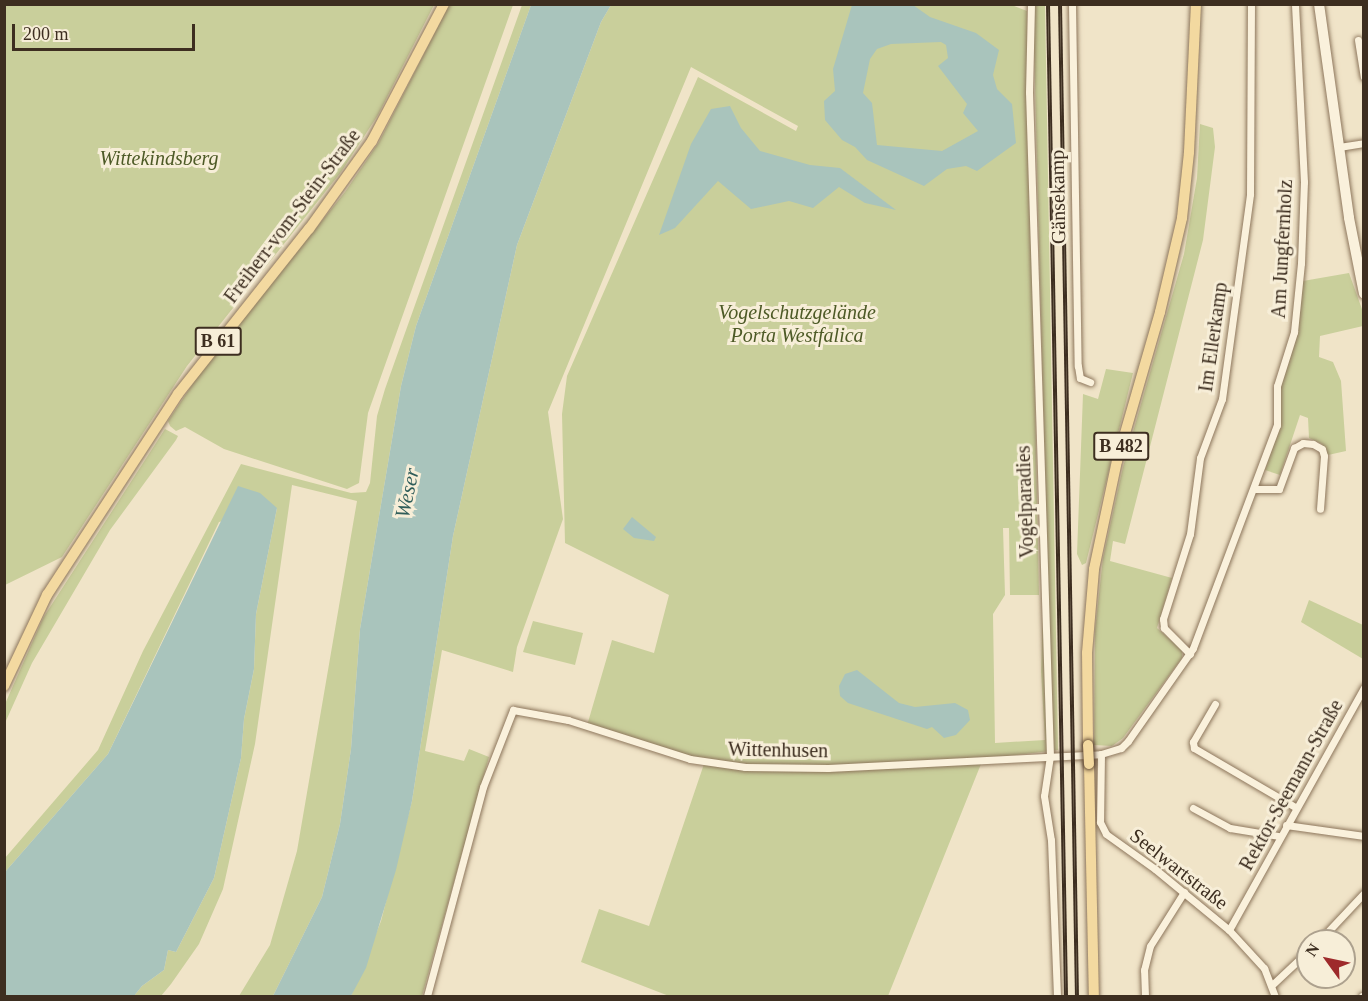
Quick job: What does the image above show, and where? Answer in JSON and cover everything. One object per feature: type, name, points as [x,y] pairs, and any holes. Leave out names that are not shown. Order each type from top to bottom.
[{"type":"main road","name":"Freiherr-vom-Stein-Straße","points":[[4,686],[47,595],[178,394],[305,235],[372,141],[444,4]]},
{"type":"main road","name":"B 482","points":[[1095,996],[1087,653],[1094,569],[1117,461],[1160,312],[1182,218],[1189,152],[1196,4]]},
{"type":"street","name":"Vogelparadies","points":[[1031,4],[1029,92],[1050,756],[1044,796],[1051,840],[1057,996]]},
{"type":"street","name":"Gänsekamp","points":[[1072,4],[1078,366],[1080,378],[1090,382]]},
{"type":"street","name":"Im Ellerkamp","points":[[1190,654],[1164,628],[1162,620],[1190,534],[1200,458],[1222,399],[1250,194],[1251,4]]},
{"type":"street","name":"Am Jungfernholz","points":[[1050,756],[1101,754],[1121,748],[1190,654],[1278,425],[1277,386],[1294,332],[1301,263],[1304,182],[1295,4]]},
{"type":"street","points":[[1319,4],[1339,147],[1364,294]]},
{"type":"street","points":[[1358,40],[1364,77]]},
{"type":"street","points":[[1339,147],[1364,143]]},
{"type":"street","points":[[1255,489],[1279,489],[1294,448],[1303,442],[1313,444],[1322,449],[1324,456],[1320,509]]},
{"type":"street","name":"Rektor-Seemann-Straße","points":[[1228,930],[1364,687]]},
{"type":"street","points":[[1215,704],[1193,742],[1194,748],[1295,807]]},
{"type":"street","name":"Wittenhusen","points":[[427,996],[483,787],[502,733],[513,710],[568,720],[722,766],[828,768],[1050,756]]},
{"type":"street","name":"Seelwartstraße","points":[[1101,754],[1102,829],[1184,892],[1228,930],[1264,968],[1273,984],[1275,996]]},
{"type":"street","points":[[1193,808],[1230,828],[1280,836]]},
{"type":"street","points":[[1286,825],[1364,836]]},
{"type":"street","points":[[1145,996],[1144,970],[1150,946],[1184,892]]},
{"type":"street","points":[[1330,929],[1364,893]]},
{"type":"street","points":[[1273,984],[1296,962]]},
{"type":"green space","name":"Vogelschutzgelände Porta Westfalica","points":[[1009,4],[1027,11],[1039,595],[1010,595],[1009,528],[1003,528],[1005,595],[993,614],[995,743],[1045,740],[1041,671],[1046,520],[1033,5],[1045,5],[1058,750],[983,759],[888,996],[669,996],[581,962],[599,909],[649,926],[704,764],[586,729],[612,640],[654,653],[669,595],[565,543],[562,414],[567,376],[698,77],[796,131],[798,126],[691,67],[548,412],[563,519],[517,647],[513,672],[442,650],[425,751],[464,761],[469,749],[489,757],[422,996],[351,996],[381,921],[412,801],[453,536],[517,245],[601,22],[611,5]]},
{"type":"green space","name":"Wittekindsberg","points":[[4,5],[434,5],[378,115],[341,172],[187,366],[62,557],[5,585]]},
{"type":"green space","points":[[449,5],[513,5],[368,413],[359,483],[347,489],[224,449],[185,427],[176,431],[168,421],[200,373],[345,192],[379,142]]},
{"type":"green space","points":[[522,5],[531,5],[416,326],[401,386],[360,629],[351,749],[340,824],[322,897],[273,996],[239,996],[270,945],[297,851],[357,501],[292,485],[255,744],[223,889],[199,944],[171,984],[161,996],[134,996],[142,986],[164,970],[168,950],[176,952],[214,878],[241,758],[244,719],[254,669],[256,614],[277,508],[219,522],[108,754],[5,872],[5,858],[98,750],[143,651],[241,464],[351,493],[366,492],[370,483],[377,416],[385,389]]},
{"type":"green space","points":[[1200,124],[1213,128],[1215,147],[1203,240],[1125,544],[1113,541],[1110,561],[1172,578],[1157,628],[1182,650],[1182,658],[1123,738],[1112,746],[1094,745],[1095,630],[1103,558],[1123,467],[1184,254],[1197,178]]},
{"type":"green space","points":[[1349,273],[1363,312],[1363,326],[1320,336],[1319,357],[1333,362],[1341,381],[1346,451],[1328,455],[1322,444],[1309,438],[1308,418],[1300,415],[1280,475],[1265,470],[1280,425],[1280,385],[1298,332],[1303,281]]},
{"type":"green space","points":[[1106,369],[1133,373],[1086,563],[1082,565],[1077,554],[1083,394],[1098,399]]},
{"type":"green space","points":[[165,429],[178,436],[176,440],[110,530],[32,663],[5,723],[5,704],[43,618]]},
{"type":"green space","points":[[1309,600],[1363,625],[1363,659],[1301,622]]},
{"type":"green space","points":[[533,621],[583,633],[575,665],[523,652]]},
{"type":"water","name":"Weser","points":[[531,5],[611,5],[601,22],[517,245],[453,536],[412,801],[396,870],[366,968],[351,996],[273,996],[322,897],[340,824],[351,749],[360,629],[401,386],[416,326]]},
{"type":"water","points":[[852,5],[913,5],[930,17],[976,33],[999,50],[993,75],[997,89],[1012,104],[1016,143],[977,171],[966,166],[947,169],[924,186],[867,160],[855,147],[842,140],[825,120],[824,101],[835,91],[833,69]],"holes":[[[941,42],[946,45],[948,58],[938,66],[967,104],[963,113],[978,131],[942,151],[877,145],[872,103],[863,93],[870,59],[877,49],[891,44]]]},
{"type":"water","points":[[730,106],[741,128],[760,151],[810,165],[840,168],[896,210],[865,203],[839,187],[813,208],[789,201],[751,209],[718,181],[675,228],[659,235],[691,144],[711,109]]},
{"type":"water","points":[[238,486],[260,493],[277,508],[256,614],[254,669],[244,719],[241,758],[214,878],[176,952],[168,950],[164,970],[142,986],[134,996],[5,996],[5,872],[108,754]]},
{"type":"water","points":[[632,517],[656,537],[654,541],[634,538],[623,529]]},
{"type":"water","points":[[857,670],[899,703],[915,707],[955,703],[968,710],[970,720],[956,735],[944,738],[932,727],[927,729],[848,703],[840,696],[839,686],[845,674]]},
{"type":"railway","points":[[1048,4],[1066,996]]},
{"type":"railway","points":[[1060,4],[1077,996]]}]
